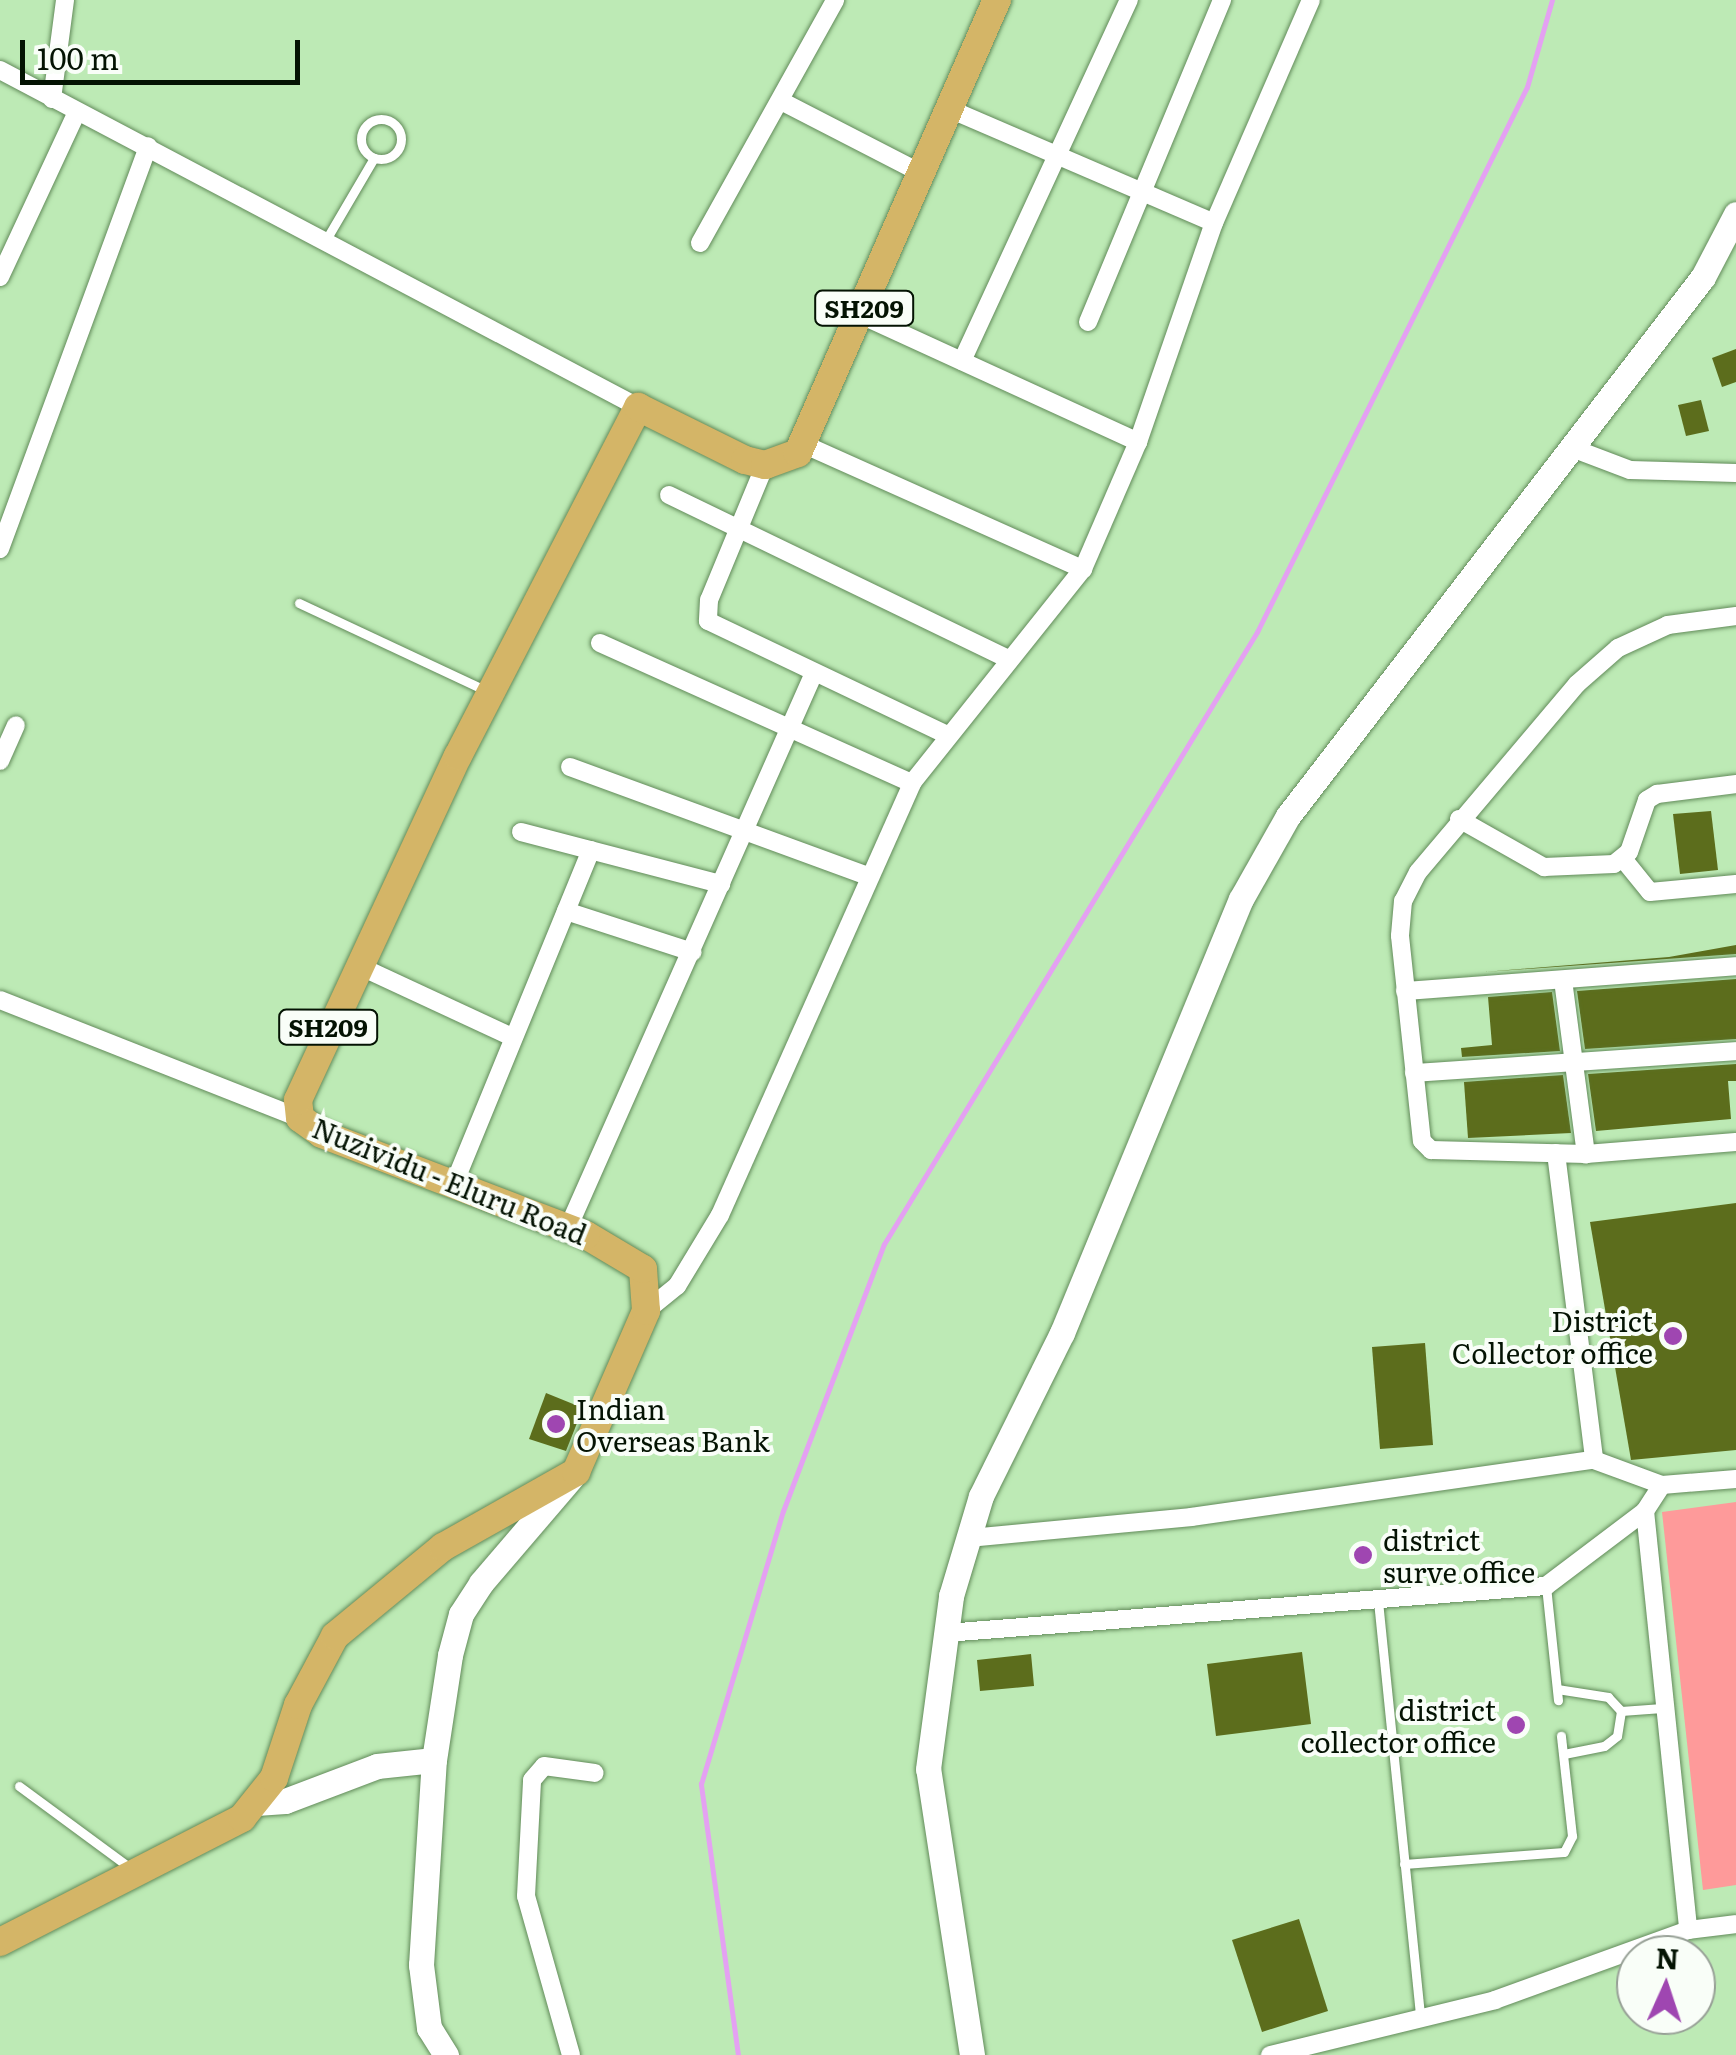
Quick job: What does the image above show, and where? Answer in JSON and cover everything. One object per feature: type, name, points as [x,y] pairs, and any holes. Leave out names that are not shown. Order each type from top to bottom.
[{"type":"main road","name":"SH209","points":[[804,444],[997,0]]},
{"type":"main road","points":[[638,407],[766,465],[786,461],[804,444]]},
{"type":"main road","name":"Nuzividu - Eluru Road","points":[[638,407],[490,692],[310,1063],[300,1118],[568,1228],[643,1269],[646,1312]]},
{"type":"main road","points":[[0,1942],[135,1872],[219,1834],[256,1803],[334,1636],[443,1547],[576,1472],[646,1312]]},
{"type":"street","points":[[52,99],[64,0]]},
{"type":"street","points":[[700,242],[835,0]]},
{"type":"street","points":[[962,361],[1128,0]]},
{"type":"street","points":[[646,1312],[677,1286],[720,1214],[912,783],[946,734],[1083,570],[1138,442],[1214,223],[1311,0]]},
{"type":"street","points":[[1088,322],[1216,2]]},
{"type":"street","points":[[0,70],[328,238],[638,407]]},
{"type":"street","points":[[781,101],[923,174]]},
{"type":"street","points":[[952,110],[1214,223]]},
{"type":"street","points":[[0,277],[78,112]]},
{"type":"street","points":[[0,549],[148,146]]},
{"type":"street","points":[[972,2055],[928,1769],[946,1633],[969,1538],[1241,899],[1288,816],[1703,276],[1736,214]]},
{"type":"street","points":[[860,315],[1138,442]]},
{"type":"street","points":[[804,444],[1083,570]]},
{"type":"street","points":[[1572,448],[1630,470],[1736,473]]},
{"type":"street","points":[[766,465],[737,530],[708,621],[946,734]]},
{"type":"street","points":[[670,495],[1008,659]]},
{"type":"street","points":[[1736,616],[1668,626],[1618,648],[1459,819],[1403,901],[1405,991],[1414,1073],[1422,1141],[1431,1150],[1586,1154],[1736,1142]]},
{"type":"street","points":[[600,643],[912,783]]},
{"type":"street","points":[[568,1228],[814,673]]},
{"type":"street","points":[[0,761],[16,725]]},
{"type":"street","points":[[570,768],[868,876]]},
{"type":"street","points":[[1624,860],[1657,794],[1736,784]]},
{"type":"street","points":[[1459,819],[1544,867],[1624,860]]},
{"type":"street","points":[[521,832],[722,884]]},
{"type":"street","points":[[454,1184],[510,1036],[591,850]]},
{"type":"street","points":[[1624,860],[1650,892],[1736,884]]},
{"type":"street","points":[[566,911],[692,952]]},
{"type":"street","points":[[359,966],[510,1036]]},
{"type":"street","points":[[1405,991],[1736,966]]},
{"type":"street","points":[[1563,980],[1586,1154]]},
{"type":"street","points":[[0,1000],[300,1118]]},
{"type":"street","points":[[1414,1073],[1736,1051]]},
{"type":"street","points":[[1556,1153],[1594,1460]]},
{"type":"street","points":[[969,1538],[1209,1514],[1594,1460],[1662,1485],[1736,1478]]},
{"type":"street","points":[[446,2055],[429,2028],[421,1964],[434,1760],[461,1614],[576,1472]]},
{"type":"street","points":[[946,1633],[1546,1586],[1645,1512],[1662,1485]]},
{"type":"street","points":[[1645,1512],[1662,1708],[1688,1930]]},
{"type":"street","points":[[256,1803],[285,1801],[377,1766],[434,1760]]},
{"type":"street","points":[[571,2055],[528,1911],[532,1780],[544,1766],[595,1773]]},
{"type":"street","points":[[1270,2055],[1495,2000],[1688,1930],[1736,1924]]},
{"type":"lane","points":[[328,238],[374,158],[400,145],[388,119],[362,132],[374,158]]},
{"type":"lane","points":[[299,603],[490,692]]},
{"type":"lane","points":[[1546,1586],[1558,1695],[1608,1697],[1621,1711]]},
{"type":"lane","points":[[1378,1601],[1420,2018]]},
{"type":"lane","points":[[1621,1711],[1662,1708]]},
{"type":"lane","points":[[1564,1754],[1604,1746],[1617,1736],[1621,1711]]},
{"type":"lane","points":[[1404,1864],[1564,1852],[1572,1836],[1561,1736]]},
{"type":"lane","points":[[19,1786],[135,1872]]},
{"type":"shaded area","points":[[1736,1502],[1736,1885],[1703,1890],[1662,1512]]},
{"type":"building","points":[[1736,349],[1736,382],[1722,387],[1712,358]]},
{"type":"building","points":[[1701,400],[1709,431],[1686,436],[1678,405]]},
{"type":"building","points":[[1711,811],[1718,870],[1680,874],[1673,814]]},
{"type":"building","points":[[1736,945],[1736,954],[1484,972],[1669,957]]},
{"type":"building","points":[[1736,979],[1736,1039],[1585,1049],[1577,991]]},
{"type":"building","points":[[1552,992],[1560,1051],[1462,1057],[1461,1048],[1492,1045],[1488,997]]},
{"type":"building","points":[[1736,1064],[1736,1081],[1728,1081],[1731,1119],[1596,1131],[1588,1074]]},
{"type":"building","points":[[1563,1075],[1571,1133],[1468,1138],[1464,1082]]},
{"type":"building","name":"District Collector office","points":[[1736,1203],[1736,1450],[1631,1460],[1590,1222]]},
{"type":"building","points":[[1425,1343],[1433,1445],[1380,1449],[1372,1347]]},
{"type":"building","name":"Indian Overseas Bank","points":[[546,1393],[583,1408],[566,1451],[529,1439]]},
{"type":"building","points":[[1302,1652],[1311,1724],[1216,1736],[1207,1664]]},
{"type":"building","points":[[1031,1654],[1034,1686],[980,1691],[977,1660]]},
{"type":"building","points":[[1299,1919],[1328,2011],[1262,2032],[1232,1940]]},
{"type":"waterway","points":[[738,2055],[701,1784],[783,1511],[884,1244],[1257,632],[1527,87],[1552,0]]},
{"type":"place","name":"District Collector office","points":[[1673,1336]]},
{"type":"place","name":"Indian Overseas Bank","points":[[556,1424]]},
{"type":"place","name":"district surve office","points":[[1363,1555]]},
{"type":"place","name":"district collector office","points":[[1516,1725]]}]
